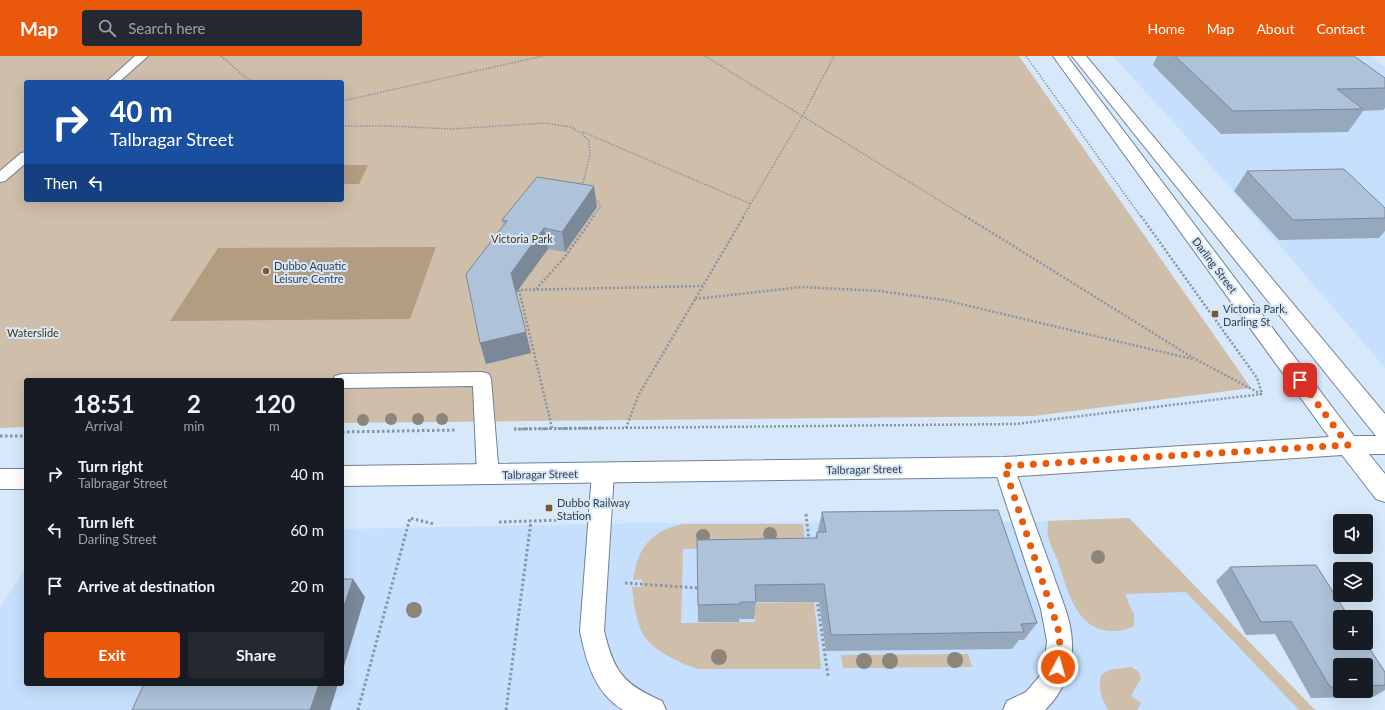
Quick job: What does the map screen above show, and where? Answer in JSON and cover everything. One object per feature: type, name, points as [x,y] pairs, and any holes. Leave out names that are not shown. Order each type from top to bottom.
[{"type":"street","name":"Darling Street","points":[[1060,56],[1348,445],[1385,492]]},
{"type":"street","points":[[1078,56],[1385,430]]},
{"type":"street","name":"Talbragar Street","points":[[344,476],[1004,466],[1348,445],[1385,445]]},
{"type":"street","points":[[0,479],[24,479]]},
{"type":"lane","points":[[114,80],[142,56]]},
{"type":"lane","points":[[0,178],[24,158]]},
{"type":"lane","points":[[344,381],[482,379],[488,475]]},
{"type":"lane","points":[[1004,466],[1053,609],[1058,628],[1060,645],[1058,667],[1050,685],[1040,697],[1025,708],[1016,710]]},
{"type":"lane","points":[[604,473],[592,630],[597,656],[603,672],[616,688],[631,700],[653,710]]},
{"type":"path","points":[[221,56],[249,80]]},
{"type":"path","points":[[344,101],[543,56]]},
{"type":"path","points":[[705,56],[803,115],[1195,359],[1262,394]]},
{"type":"path","points":[[626,428],[638,396],[803,115],[834,56]]},
{"type":"path","points":[[1026,56],[1257,378],[1262,394]]},
{"type":"path","points":[[344,126],[461,129],[516,124],[570,126],[751,204]]},
{"type":"path","points":[[580,131],[589,141],[590,155],[582,183],[585,189]]},
{"type":"path","points":[[536,289],[564,258],[600,207],[598,201],[593,198]]},
{"type":"path","points":[[552,428],[519,290],[703,286]]},
{"type":"path","points":[[695,299],[802,287],[880,291],[944,300],[1195,359]]},
{"type":"path","points":[[344,432],[552,428],[1015,424],[1262,394]]},
{"type":"path","points":[[0,436],[24,436]]},
{"type":"path","points":[[806,514],[810,545]]},
{"type":"path","points":[[358,710],[410,518],[434,524]]},
{"type":"path","points":[[499,522],[562,520]]},
{"type":"path","points":[[506,710],[531,521]]},
{"type":"path","points":[[624,583],[697,588]]},
{"type":"path","points":[[816,591],[828,676]]},
{"type":"shaded area","points":[[1113,56],[1370,56],[1385,67],[1385,368],[1184,134]]},
{"type":"shaded area","points":[[344,165],[368,165],[359,184],[344,184]]},
{"type":"shaded area","points":[[436,247],[410,319],[170,321],[218,248]]},
{"type":"shaded area","points":[[1129,518],[1315,710],[0,710],[0,608],[24,571],[24,686],[344,686],[344,529],[646,523],[1005,522]]},
{"type":"green space","name":"Victoria Park","points":[[0,56],[1019,56],[1251,388],[1034,416],[344,423],[344,378],[24,378],[24,427],[0,428]]},
{"type":"green space","points":[[1129,518],[1315,710],[1299,710],[1186,592],[1125,594],[1134,615],[1134,626],[1128,629],[1115,631],[1102,630],[1096,628],[1085,620],[1075,607],[1068,591],[1049,539],[1048,521]]},
{"type":"green space","points":[[683,524],[803,524],[805,547],[683,549],[681,623],[755,622],[753,603],[814,602],[821,669],[698,669],[671,658],[647,640],[638,622],[632,587],[643,587],[642,579],[633,580],[638,558],[648,542],[654,536],[662,531]]},
{"type":"green space","points":[[968,654],[972,667],[843,668],[841,655]]},
{"type":"green space","points":[[1131,667],[1138,671],[1141,678],[1131,696],[1141,703],[1137,710],[1108,710],[1101,693],[1101,675],[1109,670]]},
{"type":"building","points":[[1175,56],[1354,56],[1385,78],[1385,88],[1337,89],[1363,109],[1233,111]]},
{"type":"building","points":[[1344,169],[1385,208],[1385,218],[1293,220],[1247,171]]},
{"type":"building","points":[[537,177],[594,186],[562,232],[544,228],[511,273],[526,332],[480,343],[466,274],[507,221],[502,220]]},
{"type":"building","points":[[998,510],[1037,623],[1021,624],[1024,632],[831,635],[824,584],[755,585],[756,602],[698,605],[697,540],[817,538],[817,532],[826,532],[822,512]]},
{"type":"building","points":[[1316,565],[1333,592],[1333,602],[1339,602],[1345,610],[1333,610],[1333,650],[1371,650],[1385,672],[1385,685],[1373,686],[1373,658],[1333,658],[1333,687],[1330,687],[1291,621],[1261,622],[1230,567]]},
{"type":"building","points":[[344,579],[353,579],[344,606]]},
{"type":"building","points":[[143,686],[318,686],[310,710],[132,710]]},
{"type":"place","name":"Dubbo Aquatic Leisure Centre","points":[[266,271]]},
{"type":"place","name":"Victoria Park, Darling St","points":[[1215,314]]},
{"type":"place","name":"Dubbo Railway Station","points":[[549,508]]},
{"type":"route","points":[[1058,667],[1060,645],[1058,628],[1053,609],[1004,466],[1348,445],[1300,380]]},
{"type":"park label","name":"Waterslide","points":[[33,332]]}]
